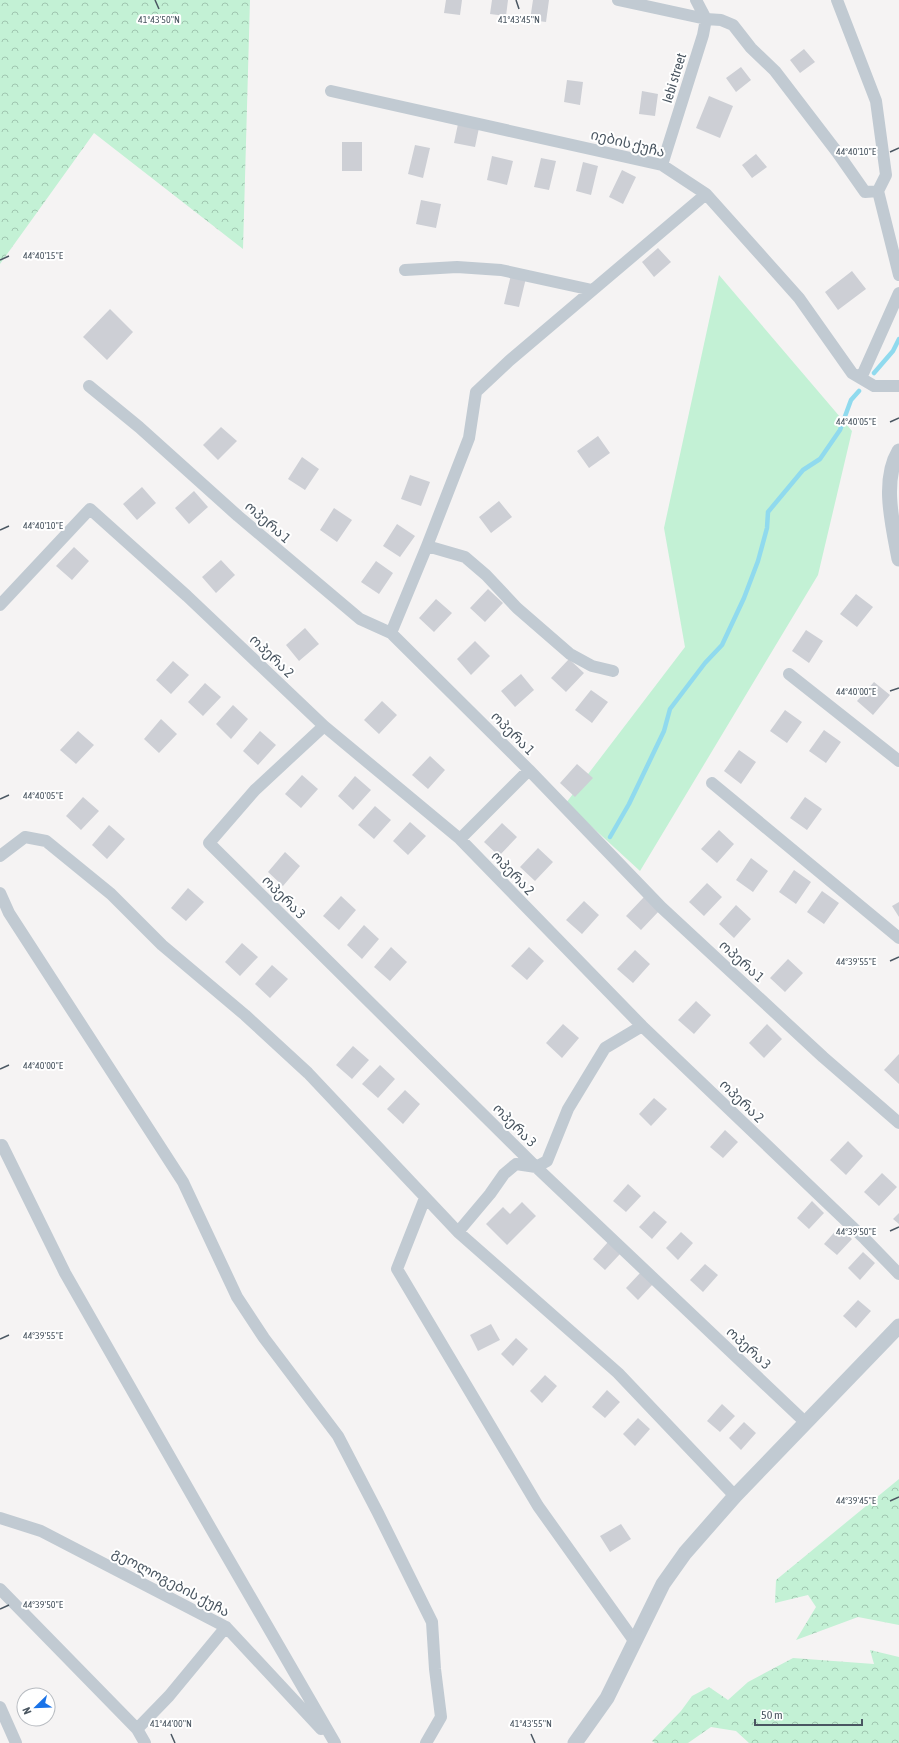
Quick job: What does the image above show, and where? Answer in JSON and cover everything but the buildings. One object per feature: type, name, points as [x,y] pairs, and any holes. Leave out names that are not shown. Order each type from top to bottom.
[{"type":"street","points":[[618,0],[706,19],[721,20],[733,25],[751,48],[775,71],[837,152],[865,192],[878,191]]},
{"type":"street","points":[[696,0],[706,19]]},
{"type":"street","points":[[837,0],[876,101],[886,175],[878,191],[899,275]]},
{"type":"street","name":"Iebi street","points":[[662,165],[703,35],[706,19]]},
{"type":"street","name":"იების ქუჩა","points":[[331,90],[662,165],[706,194],[799,298],[852,373],[874,386],[899,386]]},
{"type":"street","points":[[391,633],[469,438],[476,392],[509,361],[706,194]]},
{"type":"street","points":[[405,270],[457,267],[501,270],[592,290]]},
{"type":"street","points":[[861,378],[899,294]]},
{"type":"street","name":"ოპერა 1","points":[[89,386],[139,427],[238,516],[360,619],[391,633],[529,770],[661,907],[823,1057],[899,1123]]},
{"type":"street","points":[[899,451],[895,458],[890,489],[899,559]]},
{"type":"street","name":"ოპერა 2","points":[[0,605],[90,509],[187,596],[324,726],[460,839],[642,1026],[865,1239],[899,1274]]},
{"type":"street","points":[[427,546],[465,557],[486,575],[517,608],[570,654],[592,666],[613,671]]},
{"type":"street","points":[[789,674],[899,761]]},
{"type":"street","name":"ოპერა 3","points":[[324,726],[254,790],[209,843],[536,1167],[805,1422]]},
{"type":"street","points":[[460,839],[529,770]]},
{"type":"street","points":[[712,783],[899,938]]},
{"type":"street","points":[[0,856],[25,837],[46,841],[111,894],[162,945],[246,1015],[308,1073],[458,1232],[618,1373],[735,1496]]},
{"type":"street","points":[[0,893],[9,913],[183,1182],[237,1297],[264,1338],[338,1436],[378,1513],[432,1622],[434,1668],[441,1717],[426,1743]]},
{"type":"street","points":[[458,1232],[490,1194],[504,1174],[516,1164],[536,1167],[548,1161],[568,1109],[605,1048],[642,1026]]},
{"type":"street","points":[[2,1145],[65,1273],[335,1743]]},
{"type":"street","points":[[426,1198],[397,1269],[538,1506],[635,1642]]},
{"type":"street","points":[[575,1743],[607,1698],[663,1584],[685,1553],[735,1496],[899,1326]]},
{"type":"street","name":"გეოლოგების ქუჩა","points":[[0,1518],[41,1531],[226,1626],[335,1743]]},
{"type":"street","points":[[0,1589],[137,1729],[145,1743]]},
{"type":"street","points":[[137,1729],[169,1696],[226,1626]]},
{"type":"street","points":[[0,1706],[16,1743]]},
{"type":"green space","points":[[0,0],[250,0],[243,249],[94,133],[0,264]]},
{"type":"green space","points":[[719,275],[852,431],[818,575],[640,871],[566,803],[685,647],[664,528]]},
{"type":"green space","points":[[899,1479],[899,1625],[858,1617],[796,1640],[816,1607],[808,1595],[775,1603],[776,1580]]},
{"type":"green space","points":[[870,1650],[899,1657],[899,1743],[749,1743],[736,1731],[711,1727],[688,1743],[655,1743],[652,1741],[681,1711],[692,1696],[709,1687],[728,1700],[748,1682],[793,1658],[874,1664]]},
{"type":"waterway","points":[[874,373],[893,351],[899,339]]},
{"type":"waterway","points":[[610,837],[629,804],[664,731],[670,709],[705,663],[722,645],[744,598],[758,561],[767,528],[768,512],[803,470],[820,459],[840,430],[851,400],[859,391]]}]
